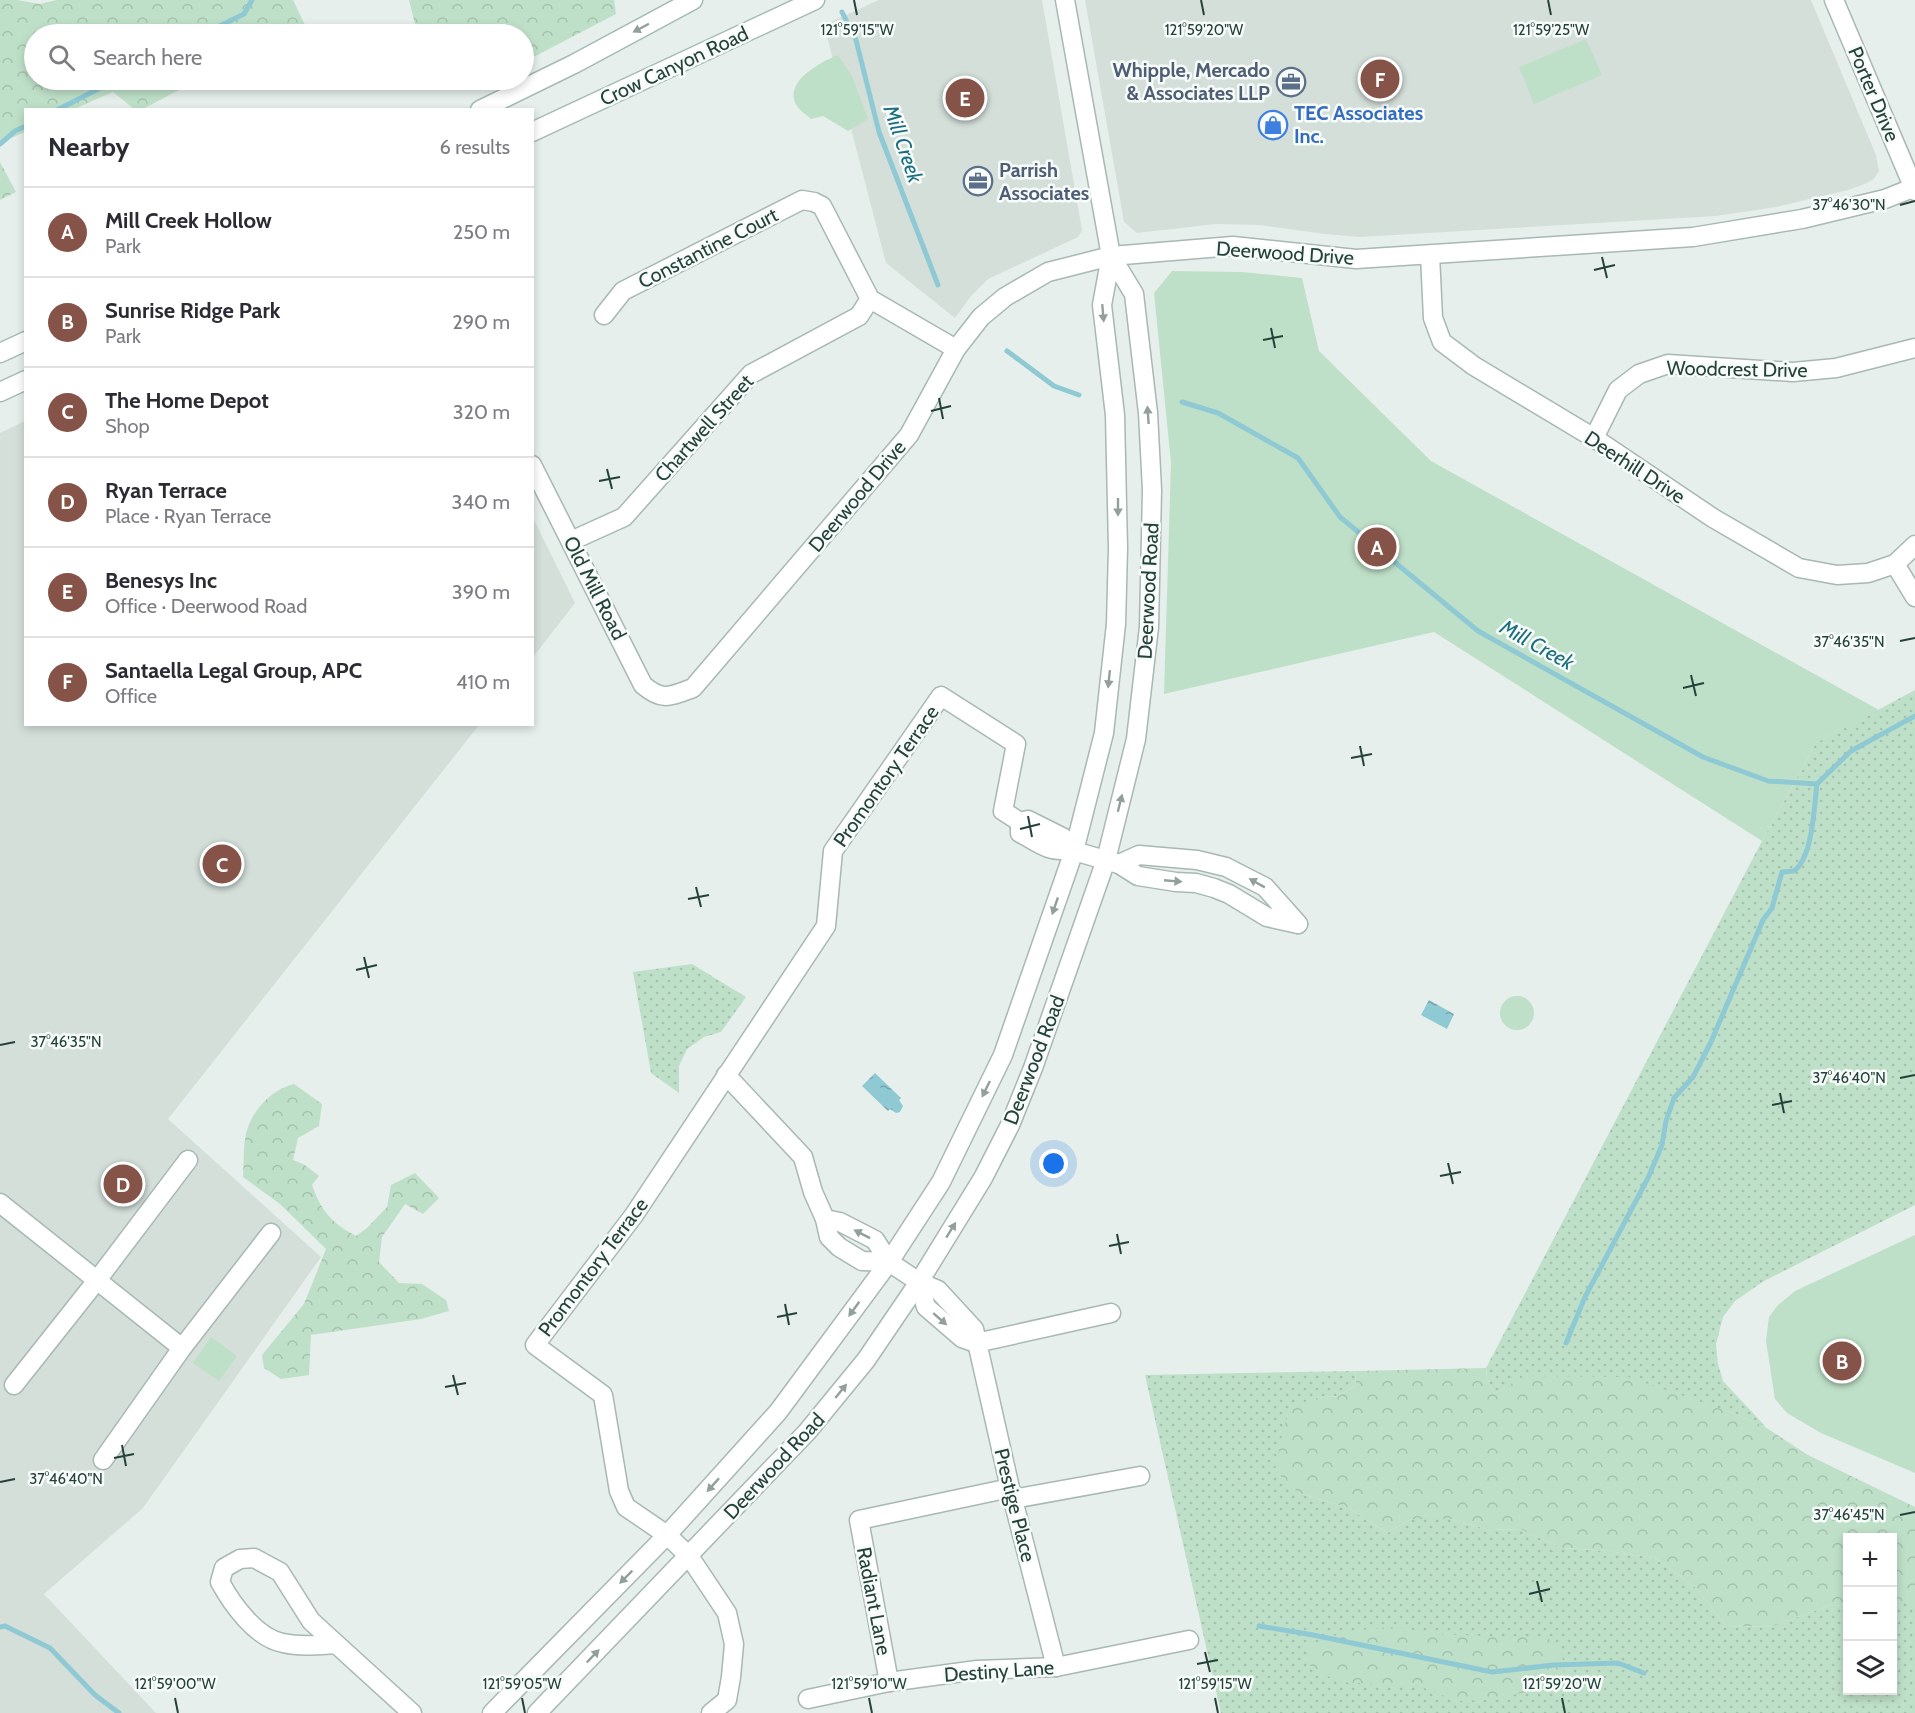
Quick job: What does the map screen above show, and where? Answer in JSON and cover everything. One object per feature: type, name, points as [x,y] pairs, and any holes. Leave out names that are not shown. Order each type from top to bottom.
[{"type":"street","points":[[534,83],[693,0]]},
{"type":"street","name":"Crow Canyon Road","points":[[534,131],[815,0]]},
{"type":"street","name":"Deerwood Road","points":[[492,1713],[667,1535],[778,1412],[889,1262],[941,1182],[1003,1055],[1070,850],[1104,733],[1116,624],[1119,491],[1115,415],[1102,305],[1111,256],[1065,0]]},
{"type":"street","name":"Porter Drive","points":[[1834,0],[1915,189]]},
{"type":"street","points":[[484,108],[520,90]]},
{"type":"street","name":"Deerwood Drive","points":[[669,696],[693,688],[909,435],[956,349],[981,317],[1005,297],[1048,272],[1111,256],[1233,246],[1356,259],[1558,244],[1693,237],[1802,219],[1885,199],[1915,189]]},
{"type":"street","name":"Constantine Court","points":[[604,315],[623,291],[802,200],[822,206],[870,299]]},
{"type":"street","name":"Deerhill Drive","points":[[1430,255],[1433,318],[1442,342],[1474,366],[1593,438],[1713,518],[1799,568],[1838,575],[1868,573],[1895,564],[1915,545]]},
{"type":"street","name":"Deerwood Road","points":[[537,1713],[807,1432],[866,1360],[919,1282],[983,1178],[1010,1125],[1034,1068],[1112,862],[1136,739],[1149,627],[1152,490],[1148,413],[1134,294],[1111,256]]},
{"type":"street","points":[[870,299],[956,349]]},
{"type":"street","name":"Chartwell Street","points":[[571,542],[624,517],[751,374],[859,316],[870,299]]},
{"type":"street","points":[[0,353],[24,342]]},
{"type":"street","name":"Woodcrest Drive","points":[[1593,438],[1617,390],[1639,374],[1668,364],[1793,372],[1836,368],[1915,348]]},
{"type":"street","points":[[0,392],[24,381]]},
{"type":"street","name":"Old Mill Road","points":[[534,469],[644,685],[654,694],[669,696]]},
{"type":"street","points":[[1895,564],[1915,597]]},
{"type":"street","name":"Promontory Terrace","points":[[711,1713],[727,1700],[734,1644],[727,1613],[689,1556],[667,1535],[626,1507],[619,1491],[603,1395],[535,1345],[634,1215],[826,926],[833,852],[941,696],[1016,744],[1003,811],[1020,822],[1028,820],[1064,838],[1070,850],[1112,862],[1138,876],[1196,883],[1214,888],[1229,894],[1267,917],[1298,924],[1264,887],[1226,867],[1197,860],[1139,855],[1112,862]]},
{"type":"street","points":[[726,1075],[803,1157],[829,1237],[839,1248],[862,1261],[889,1262],[919,1282],[926,1307],[962,1338],[976,1342],[1112,1313]]},
{"type":"street","points":[[14,1385],[188,1160]]},
{"type":"street","points":[[0,1203],[182,1348]]},
{"type":"street","points":[[103,1460],[182,1348],[271,1233]]},
{"type":"street","name":"Prestige Place","points":[[976,1342],[1056,1667]]},
{"type":"street","points":[[1012,1494],[1140,1476]]},
{"type":"street","name":"Radiant Lane","points":[[889,1682],[859,1520],[1012,1494]]},
{"type":"street","points":[[336,1644],[312,1646],[281,1643],[258,1630],[231,1603],[220,1582],[224,1568],[240,1559],[254,1558],[280,1572],[311,1621],[412,1713]]},
{"type":"street","name":"Destiny Lane","points":[[808,1699],[889,1682],[976,1670],[1056,1667],[1189,1640]]},
{"type":"shaded area","points":[[879,0],[1042,0],[1082,230],[1078,237],[988,279],[971,296],[955,318],[886,263],[824,25]]},
{"type":"shaded area","points":[[1085,0],[1811,0],[1876,155],[1879,171],[1874,179],[1848,190],[1776,207],[1716,216],[1360,237],[1260,225],[1216,224],[1137,233],[1124,222]]},
{"type":"shaded area","points":[[24,421],[24,726],[478,726],[168,1119],[321,1257],[143,1508],[44,1594],[156,1713],[0,1713],[0,433]]},
{"type":"shaded area","points":[[534,520],[575,603],[534,656]]},
{"type":"green space","points":[[0,0],[40,4],[57,0],[293,0],[305,24],[24,24],[24,90],[179,90],[145,108],[133,108],[113,92],[76,108],[24,108],[24,132],[0,143]]},
{"type":"green space","points":[[409,0],[614,0],[616,14],[534,57],[534,24],[415,24]]},
{"type":"green space","points":[[1586,39],[1602,75],[1534,104],[1519,67]]},
{"type":"green space","points":[[838,55],[852,76],[868,119],[848,131],[823,116],[811,119],[798,108],[794,97],[799,81],[806,74]]},
{"type":"green space","points":[[0,162],[16,192],[0,200]]},
{"type":"green space","points":[[1172,271],[1242,272],[1302,278],[1319,351],[1431,461],[1879,710],[1816,743],[1762,841],[1434,632],[1164,694],[1171,463],[1154,293]]},
{"type":"green space","points":[[1915,690],[1915,1205],[1764,1281],[1735,1301],[1723,1317],[1716,1344],[1723,1381],[1766,1427],[1693,1400],[1572,1378],[1524,1377],[1494,1394],[1487,1378],[1486,1368],[1762,841],[1816,743]]},
{"type":"green space","points":[[692,964],[746,997],[721,1032],[704,1037],[687,1049],[679,1066],[679,1093],[651,1073],[633,972]]},
{"type":"green space","points":[[1517,996],[1529,1001],[1534,1013],[1529,1025],[1517,1030],[1505,1025],[1500,1013],[1505,1001]]},
{"type":"green space","points":[[294,1084],[322,1104],[319,1126],[298,1138],[293,1160],[305,1165],[319,1176],[312,1185],[315,1194],[328,1215],[340,1226],[356,1236],[387,1207],[391,1185],[415,1173],[439,1198],[423,1214],[405,1204],[382,1237],[379,1262],[399,1283],[422,1284],[446,1300],[449,1311],[421,1319],[311,1335],[309,1375],[281,1379],[264,1368],[262,1355],[304,1304],[326,1249],[280,1204],[243,1177],[244,1144],[249,1125],[258,1109],[270,1096]]},
{"type":"green space","points":[[1915,1235],[1915,1473],[1821,1433],[1787,1413],[1775,1399],[1766,1341],[1769,1317],[1777,1306],[1795,1291]]},
{"type":"green space","points":[[211,1337],[237,1356],[219,1381],[193,1363]]},
{"type":"green space","points":[[1486,1368],[1487,1378],[1494,1394],[1524,1376],[1628,1377],[1733,1413],[1762,1425],[1808,1455],[1915,1507],[1915,1601],[1897,1601],[1897,1533],[1843,1533],[1843,1605],[1828,1606],[1773,1626],[1727,1627],[1694,1586],[1655,1558],[1563,1548],[1522,1530],[1486,1529],[1451,1519],[1411,1519],[1387,1533],[1348,1508],[1299,1493],[1275,1471],[1283,1429],[1291,1407],[1315,1398],[1339,1396],[1356,1385],[1355,1371]]},
{"type":"green space","points":[[1355,1371],[1356,1385],[1339,1396],[1315,1398],[1299,1493],[1348,1508],[1387,1533],[1411,1519],[1451,1519],[1486,1529],[1522,1530],[1563,1548],[1655,1558],[1694,1586],[1727,1627],[1773,1626],[1828,1606],[1843,1605],[1843,1695],[1897,1695],[1897,1601],[1915,1601],[1915,1713],[1221,1713],[1145,1375]]},
{"type":"green space","points":[[1395,1627],[1432,1634],[1548,1638],[1562,1652],[1564,1671],[1555,1685],[1497,1699],[1457,1701],[1419,1686],[1338,1682],[1309,1665],[1306,1647],[1317,1642],[1349,1632]]},
{"type":"water","points":[[1429,1000],[1454,1014],[1447,1029],[1421,1015]]},
{"type":"water","points":[[875,1073],[901,1098],[899,1100],[903,1106],[900,1112],[896,1113],[890,1109],[888,1111],[862,1086]]},
{"type":"waterway","points":[[224,24],[244,14],[252,0]]},
{"type":"waterway","name":"Mill Creek","points":[[842,12],[856,40],[879,132],[938,285]]},
{"type":"waterway","points":[[61,108],[96,90]]},
{"type":"waterway","points":[[0,144],[15,131],[24,127]]},
{"type":"waterway","name":"Mill Creek","points":[[1007,351],[1054,386],[1079,395]]},
{"type":"waterway","name":"Mill Creek","points":[[1182,402],[1218,413],[1298,458],[1340,517],[1478,631],[1703,757],[1768,781],[1817,784],[1851,751],[1915,716]]},
{"type":"waterway","points":[[1566,1343],[1585,1297],[1648,1178],[1662,1145],[1666,1121],[1674,1098],[1693,1077],[1711,1042],[1763,920],[1772,908],[1782,872],[1794,871],[1805,855],[1812,831],[1817,784]]},
{"type":"waterway","points":[[0,1627],[5,1626],[50,1648],[95,1695],[119,1713]]},
{"type":"waterway","points":[[1259,1626],[1492,1672],[1554,1665],[1618,1663],[1644,1673]]},
{"type":"place","name":"Santaella Legal Group, APC","points":[[1380,79]]},
{"type":"place","name":"Whipple, Mercado & Associates LLP","points":[[1291,82]]},
{"type":"place","name":"Benesys Inc","points":[[965,98]]},
{"type":"place","name":"TEC Associates Inc.","points":[[1273,125]]},
{"type":"place","name":"Parrish Associates","points":[[978,181]]},
{"type":"place","name":"Mill Creek Hollow","points":[[1377,547]]},
{"type":"place","name":"The Home Depot","points":[[222,864]]},
{"type":"place","name":"Ryan Terrace","points":[[123,1184]]},
{"type":"place","name":"Sunrise Ridge Park","points":[[1842,1361]]}]
